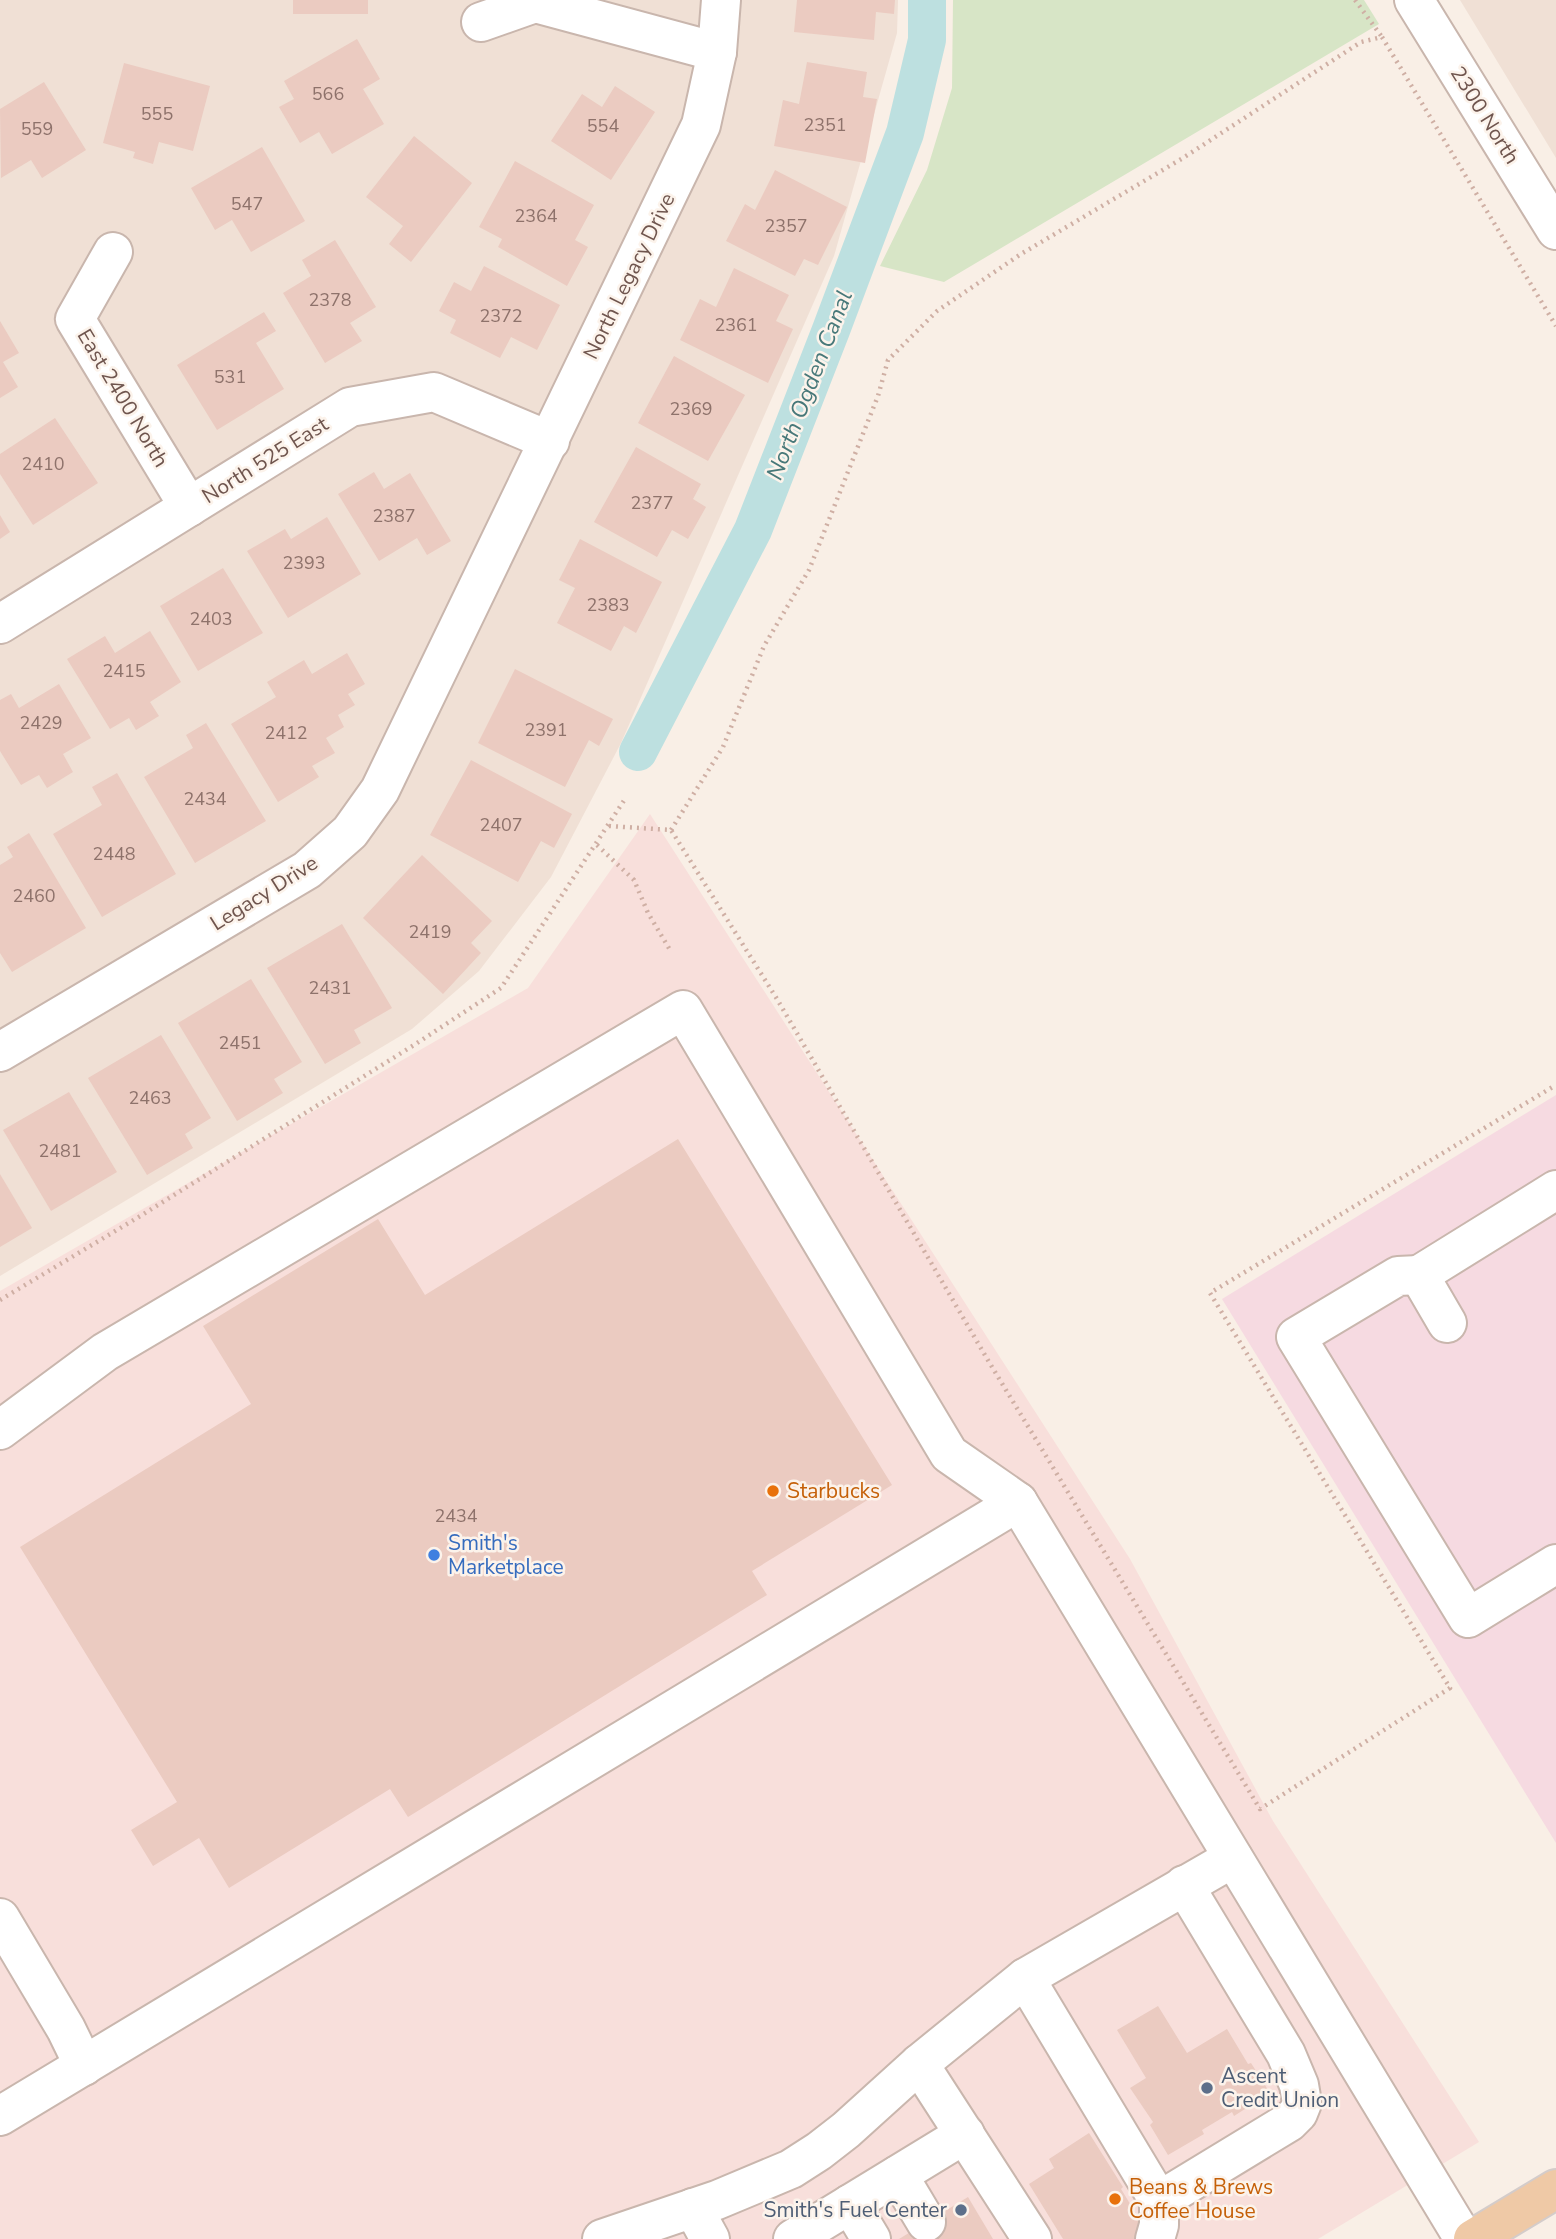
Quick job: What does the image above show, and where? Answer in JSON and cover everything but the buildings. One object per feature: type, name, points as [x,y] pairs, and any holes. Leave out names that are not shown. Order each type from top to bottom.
[{"type":"main road","points":[[1473,2239],[1556,2189]]},
{"type":"street","name":"North Legacy Drive","points":[[499,540],[550,441],[701,125],[717,52],[722,0]]},
{"type":"street","name":"2300 North","points":[[1414,0],[1556,230]]},
{"type":"street","points":[[481,22],[535,3],[717,52]]},
{"type":"street","name":"East 2400 North","points":[[113,252],[75,319],[189,507]]},
{"type":"street","name":"North 525 East","points":[[0,624],[350,407],[434,392],[550,441]]},
{"type":"street","name":"Legacy Drive","points":[[0,1052],[307,870],[350,832],[380,790],[499,540]]},
{"type":"street","points":[[0,1430],[105,1352],[683,1010],[949,1454],[1018,1502],[1464,2239]]},
{"type":"street","points":[[1556,1190],[1419,1275],[1398,1276],[1296,1338],[1468,1618],[1556,1564]]},
{"type":"street","points":[[1419,1275],[1447,1323]]},
{"type":"street","points":[[0,2116],[1018,1502]]},
{"type":"street","points":[[603,2239],[702,2224],[762,2182],[791,2169],[819,2151],[919,2064],[1025,1978],[1233,1858]]},
{"type":"street","points":[[1159,2201],[1289,2122],[1298,2113],[1302,2103],[1299,2085],[1286,2054],[1184,1885]]},
{"type":"street","points":[[0,1918],[66,2029],[84,2066]]},
{"type":"street","points":[[1025,1978],[1159,2201],[1158,2225],[1154,2239]]},
{"type":"street","points":[[919,2064],[1031,2239]]},
{"type":"street","points":[[793,2239],[965,2134]]},
{"type":"street","points":[[898,2175],[926,2222]]},
{"type":"street","points":[[850,2204],[872,2239]]},
{"type":"path","points":[[1355,0],[1382,37],[1556,326]]},
{"type":"path","points":[[671,830],[723,747],[764,646],[809,570],[878,396],[888,360],[937,311],[1021,254],[1183,158],[1362,41],[1382,37]]},
{"type":"path","points":[[0,1300],[402,1053],[501,988],[625,799]]},
{"type":"path","points":[[609,825],[671,830]]},
{"type":"path","points":[[671,830],[777,999],[989,1362],[1260,1809],[1450,1688],[1210,1293],[1556,1085]]},
{"type":"path","points":[[597,845],[634,880],[648,913],[670,950]]},
{"type":"shaded area","points":[[0,0],[898,0],[897,33],[834,256],[621,743],[551,877],[479,971],[412,1029],[0,1276]]},
{"type":"shaded area","points":[[1460,0],[1556,0],[1556,158]]},
{"type":"shaded area","points":[[650,814],[1130,1559],[1273,1821],[1479,2142],[1318,2239],[0,2239],[0,1291],[528,988]]},
{"type":"shaded area","points":[[1556,1095],[1556,1843],[1222,1299]]},
{"type":"green space","points":[[953,0],[1364,0],[1379,24],[944,282],[880,266],[927,170],[952,88]]},
{"type":"waterway","name":"North Ogden Canal","points":[[638,752],[753,530],[831,330],[905,133],[927,40],[927,0]]},
{"type":"place","name":"Starbucks","points":[[773,1491]]},
{"type":"place","name":"Smith's Marketplace","points":[[434,1555]]},
{"type":"place","name":"Ascent Credit Union","points":[[1207,2088]]},
{"type":"place","name":"Beans & Brews Coffee House","points":[[1115,2199]]},
{"type":"place","name":"Smith's Fuel Center","points":[[961,2210]]}]
